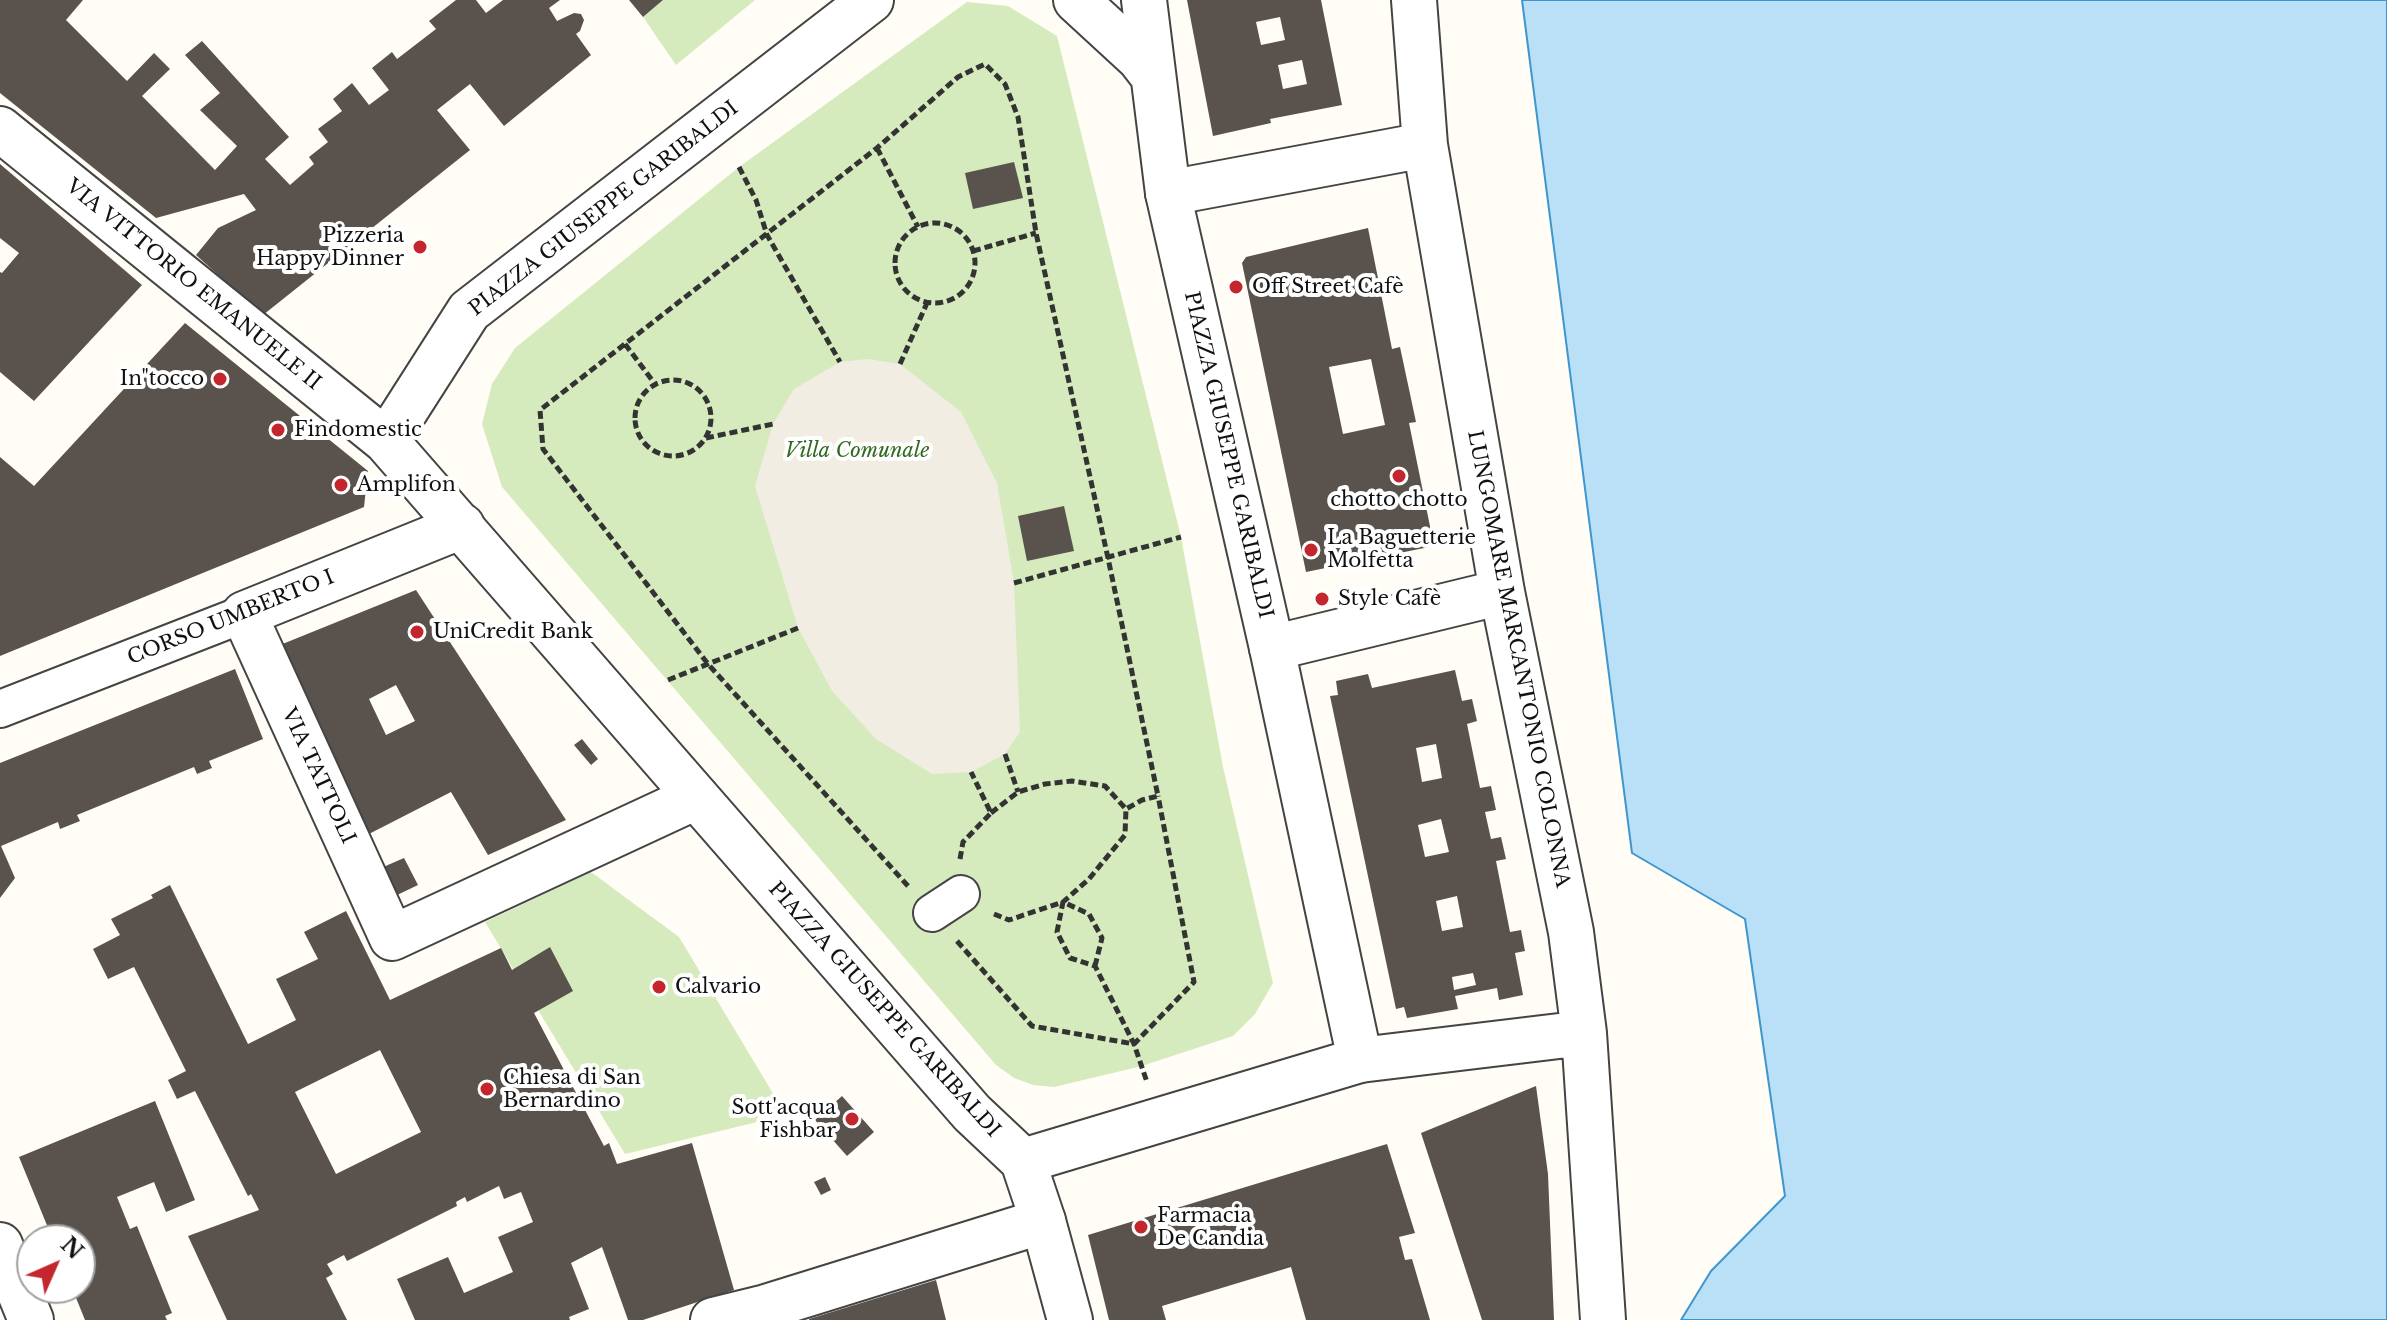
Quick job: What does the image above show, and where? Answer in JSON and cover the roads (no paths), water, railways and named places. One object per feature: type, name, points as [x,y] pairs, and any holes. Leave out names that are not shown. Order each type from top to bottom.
[{"type":"street","name":"PIAZZA GIUSEPPE GARIBALDI","points":[[871,0],[469,311],[386,441],[972,1113],[1023,1161]]},
{"type":"street","points":[[1076,0],[1139,58],[1153,76]]},
{"type":"street","name":"PIAZZA GIUSEPPE GARIBALDI","points":[[1144,0],[1168,193],[1272,648],[1360,1060]]},
{"type":"street","name":"LUNGOMARE MARCANTONIO COLONNA","points":[[1414,0],[1425,145],[1502,592],[1571,932],[1584,1033],[1603,1320]]},
{"type":"street","name":"VIA VITTORIO EMANUELE II","points":[[0,129],[386,441]]},
{"type":"street","points":[[1168,193],[1425,145]]},
{"type":"street","name":"CORSO UMBERTO I","points":[[0,709],[462,526]]},
{"type":"street","points":[[1272,648],[1502,592]]},
{"type":"street","name":"VIA TATTOLI","points":[[244,614],[392,938],[696,797]]},
{"type":"street","points":[[1070,1320],[1023,1161],[1360,1060],[1584,1033]]},
{"type":"street","points":[[713,1320],[768,1313],[1043,1221]]},
{"type":"street","points":[[0,1245],[31,1320]]},
{"type":"water","points":[[1522,0],[2387,0],[2387,1320],[1681,1320],[1711,1271],[1785,1196],[1745,919],[1632,853]]},
{"type":"place","name":"Pizzeria Happy Dinner","points":[[420,247]]},
{"type":"place","name":"Off Street Cafè","points":[[1236,287]]},
{"type":"place","name":"In\"tocco","points":[[220,379]]},
{"type":"place","name":"Findomestic","points":[[278,430]]},
{"type":"place","name":"chotto chotto","points":[[1399,476]]},
{"type":"place","name":"Amplifon","points":[[341,485]]},
{"type":"place","name":"La Baguetterie Molfetta","points":[[1311,550]]},
{"type":"place","name":"Style Cafè","points":[[1322,599]]},
{"type":"place","name":"UniCredit Bank","points":[[417,632]]},
{"type":"place","name":"Calvario","points":[[659,987]]},
{"type":"place","name":"Chiesa di San Bernardino","points":[[487,1089]]},
{"type":"place","name":"Sott'acqua Fishbar","points":[[852,1119]]},
{"type":"place","name":"Farmacia De Candia","points":[[1141,1227]]},
{"type":"park label","name":"Villa Comunale","points":[[857,451]]}]
